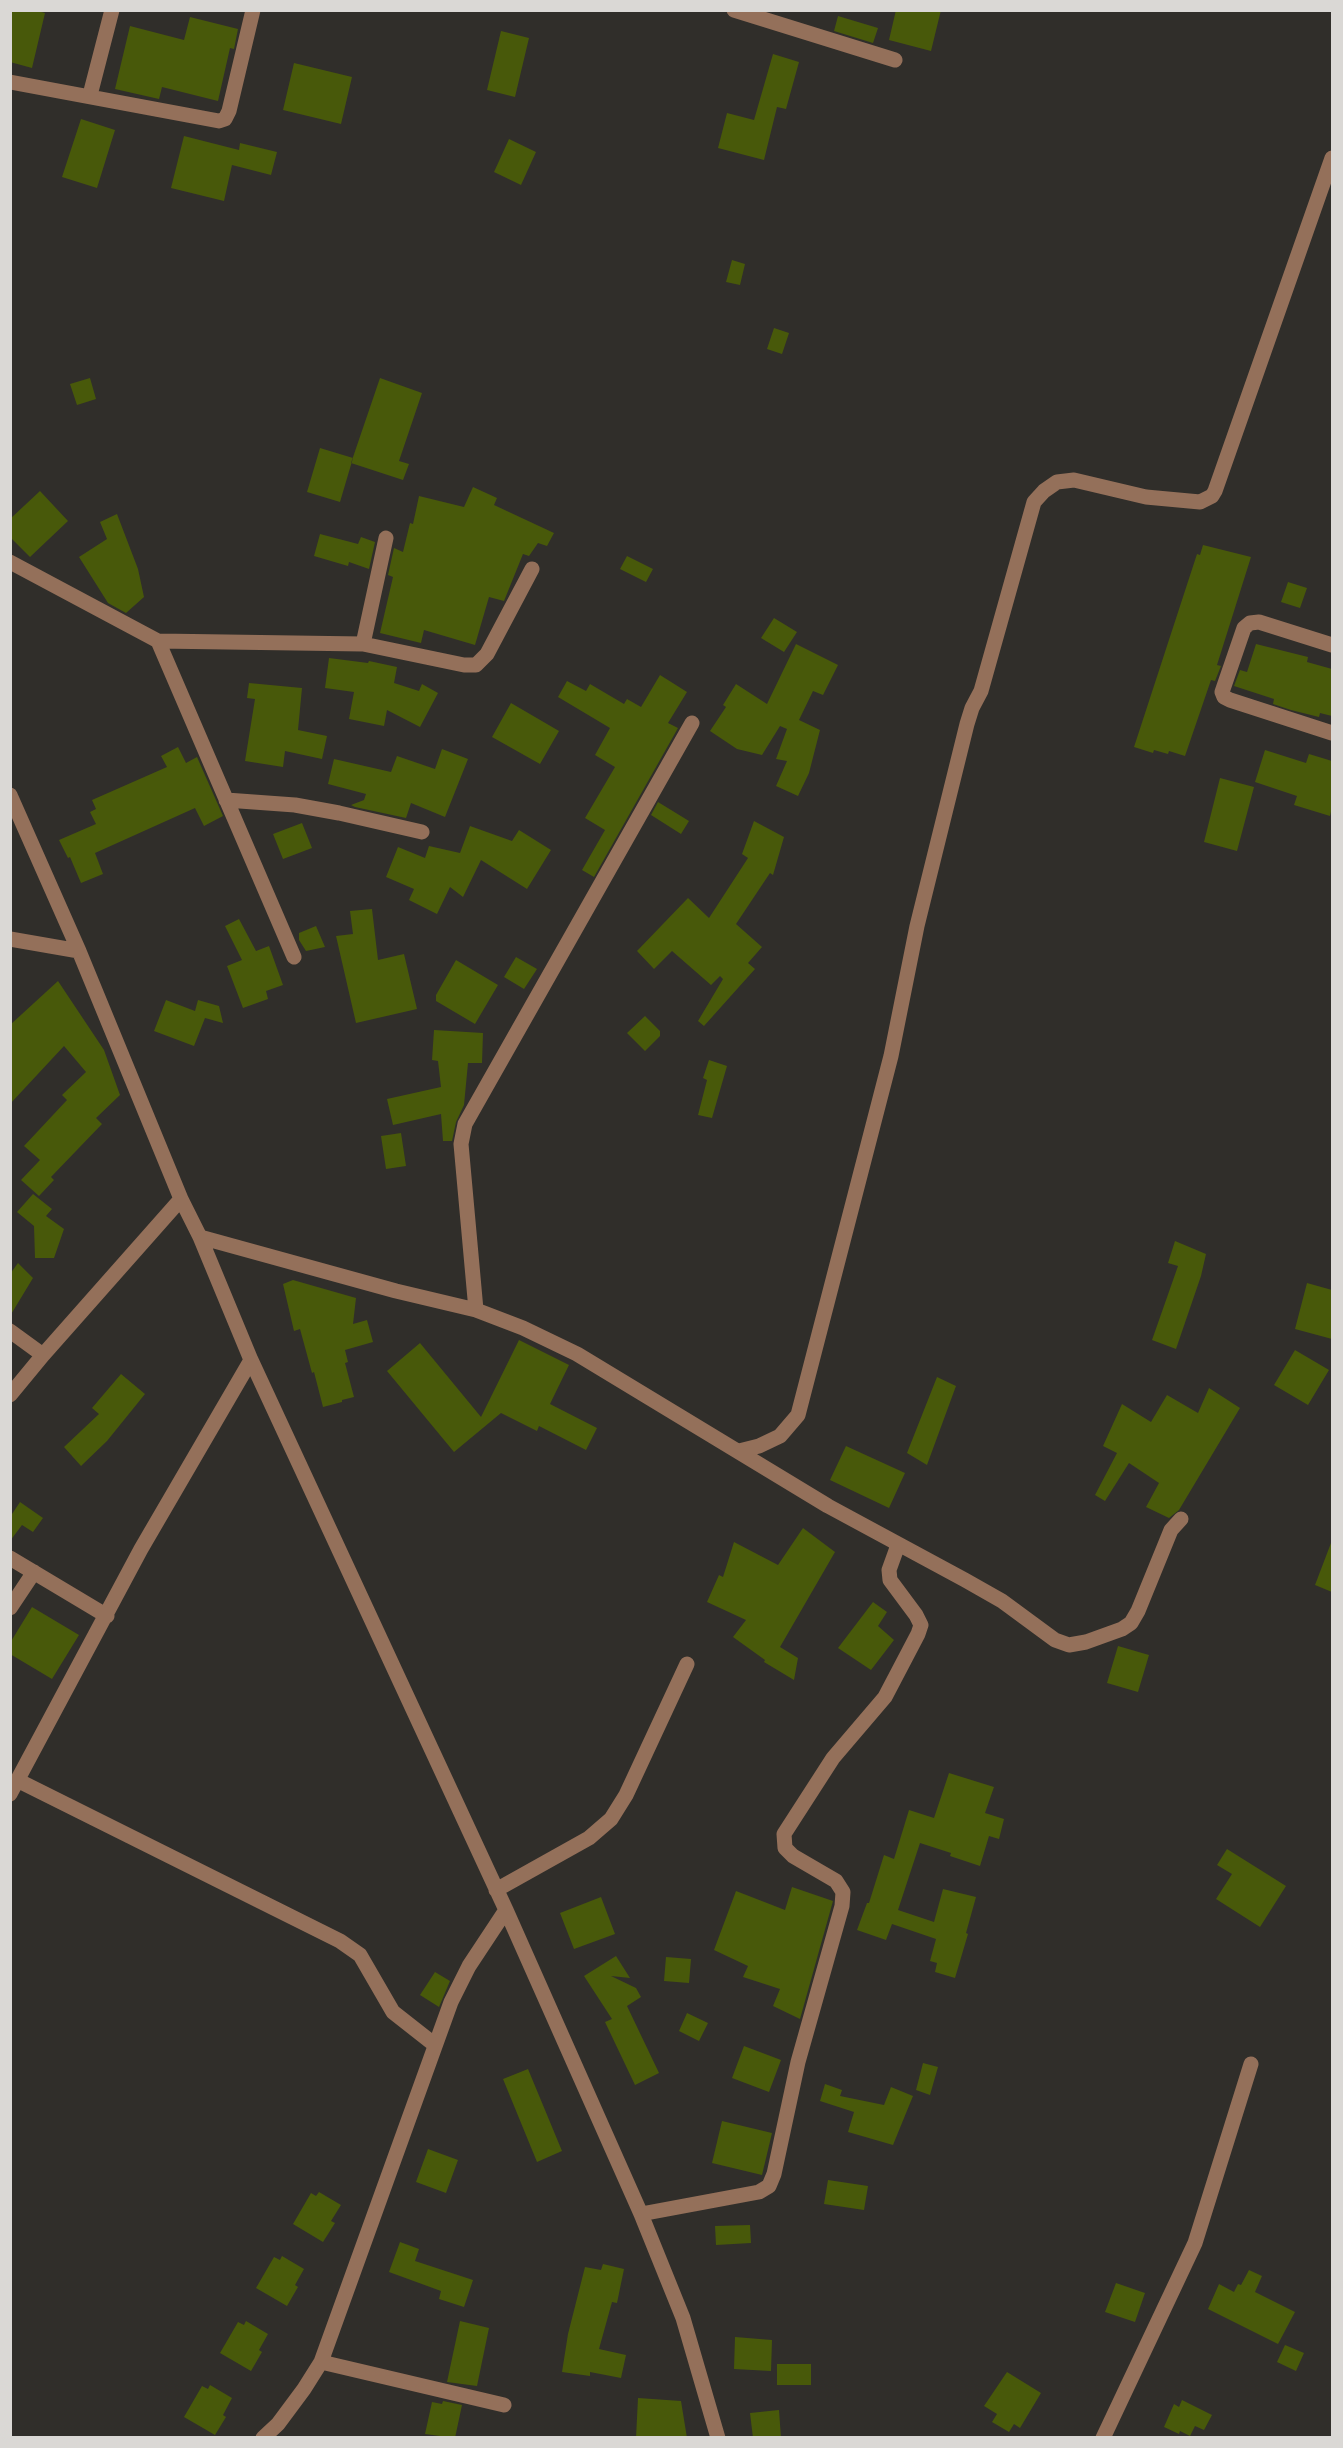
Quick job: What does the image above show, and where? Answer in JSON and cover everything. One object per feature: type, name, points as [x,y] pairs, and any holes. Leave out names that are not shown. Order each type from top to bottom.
[{"type":"street","points":[[90,95],[112,10]]},
{"type":"street","points":[[10,82],[90,95],[219,121],[225,119],[229,111],[254,10]]},
{"type":"street","points":[[734,10],[895,60]]},
{"type":"street","points":[[739,1451],[759,1446],[780,1436],[798,1415],[891,1056],[917,926],[967,724],[981,691],[1034,501],[1057,482],[1074,480],[1146,497],[1200,502],[1212,496],[1332,158]]},
{"type":"street","points":[[363,644],[386,538]]},
{"type":"street","points":[[10,562],[158,641],[363,644],[464,665],[476,665],[487,654],[532,568]]},
{"type":"street","points":[[1332,645],[1258,622],[1250,623],[1244,628],[1222,692],[1224,697],[1230,700],[1332,733]]},
{"type":"street","points":[[158,641],[294,957]]},
{"type":"street","points":[[476,1310],[461,1144],[465,1124],[692,723]]},
{"type":"street","points":[[10,795],[79,951],[181,1199],[200,1237],[251,1360],[506,1910],[641,2214],[683,2318],[718,2438]]},
{"type":"street","points":[[226,800],[306,807],[422,832]]},
{"type":"street","points":[[10,939],[79,951]]},
{"type":"street","points":[[10,1395],[42,1355],[181,1199]]},
{"type":"street","points":[[200,1237],[396,1291],[476,1310],[523,1328],[577,1354],[828,1506],[1002,1601],[1055,1640],[1069,1645],[1095,1639],[1122,1629],[1131,1623],[1172,1530],[1181,1519]]},
{"type":"street","points":[[10,1331],[42,1355]]},
{"type":"street","points":[[251,1360],[141,1549],[14,1787],[340,1941],[360,1955],[393,2012],[435,2045]]},
{"type":"street","points":[[641,2214],[759,2192],[769,2186],[774,2174],[798,2062],[842,1906],[843,1892],[836,1881],[793,1856],[785,1848],[784,1834],[833,1758],[885,1697],[918,1635],[921,1625],[890,1580],[889,1570],[898,1545]]},
{"type":"street","points":[[10,1558],[107,1616]]},
{"type":"street","points":[[10,1608],[34,1572]]},
{"type":"street","points":[[496,1890],[589,1838],[611,1819],[626,1795],[687,1664]]},
{"type":"street","points":[[263,2438],[278,2424],[298,2398],[321,2362],[451,2002],[469,1966],[506,1910]]},
{"type":"street","points":[[1103,2438],[1195,2243],[1251,2064]]},
{"type":"street","points":[[321,2362],[504,2405]]},
{"type":"building","points":[[10,10],[34,10],[45,13],[32,68],[10,62]]},
{"type":"building","points":[[896,10],[941,10],[931,51],[889,40]]},
{"type":"building","points":[[838,16],[878,28],[873,43],[834,31]]},
{"type":"building","points":[[190,17],[238,29],[234,49],[230,48],[218,101],[162,87],[159,99],[115,89],[130,26],[184,40]]},
{"type":"building","points":[[501,31],[529,38],[515,97],[487,90]]},
{"type":"building","points":[[773,54],[799,62],[786,109],[777,107],[764,160],[718,148],[727,113],[754,120]]},
{"type":"building","points":[[294,63],[352,77],[341,124],[283,110]]},
{"type":"building","points":[[81,119],[115,130],[97,188],[62,177]]},
{"type":"building","points":[[184,136],[239,150],[240,143],[277,152],[271,175],[232,165],[224,201],[171,188]]},
{"type":"building","points":[[509,139],[536,152],[521,185],[494,172]]},
{"type":"building","points":[[732,260],[745,264],[740,285],[726,282]]},
{"type":"building","points":[[774,328],[789,333],[782,354],[767,349]]},
{"type":"building","points":[[90,378],[96,399],[77,405],[70,384]]},
{"type":"building","points":[[380,378],[422,393],[399,461],[409,464],[403,480],[351,463]]},
{"type":"building","points":[[320,448],[353,458],[340,502],[307,492]]},
{"type":"building","points":[[473,487],[497,498],[494,505],[554,533],[547,546],[538,543],[529,556],[523,554],[504,601],[489,597],[475,645],[424,630],[421,643],[380,633],[393,577],[388,575],[394,548],[403,552],[410,523],[413,524],[419,496],[464,507]]},
{"type":"building","points":[[40,491],[68,521],[30,557],[10,537],[10,519]]},
{"type":"building","points":[[117,514],[138,569],[144,597],[126,613],[108,603],[79,557],[107,539],[100,522]]},
{"type":"building","points":[[320,534],[358,544],[361,537],[375,542],[369,569],[349,562],[348,566],[314,556]]},
{"type":"building","points":[[1203,545],[1251,557],[1217,665],[1221,666],[1215,681],[1211,680],[1185,756],[1169,751],[1168,754],[1154,750],[1153,753],[1134,747],[1197,554],[1200,555]]},
{"type":"building","points":[[627,556],[653,569],[646,582],[620,569]]},
{"type":"building","points":[[1288,582],[1307,588],[1300,608],[1281,602]]},
{"type":"building","points":[[774,618],[797,632],[784,652],[761,638]]},
{"type":"building","points":[[796,644],[838,665],[823,695],[813,691],[799,720],[820,730],[809,773],[798,796],[776,786],[787,761],[776,759],[787,729],[780,726],[762,755],[737,749],[710,731],[726,707],[723,705],[736,684],[767,704]]},
{"type":"building","points":[[1256,644],[1308,657],[1307,662],[1332,669],[1332,716],[1320,713],[1319,717],[1291,710],[1273,704],[1274,699],[1234,686],[1240,670],[1247,672]]},
{"type":"building","points":[[329,658],[368,663],[369,661],[397,667],[394,683],[419,691],[422,684],[438,693],[420,727],[387,710],[384,726],[349,719],[354,692],[325,688]]},
{"type":"building","points":[[660,675],[687,692],[668,723],[678,728],[594,877],[582,870],[605,830],[585,818],[615,767],[595,755],[610,728],[558,697],[567,681],[586,691],[590,684],[624,704],[627,699],[641,707]]},
{"type":"building","points":[[249,683],[302,688],[298,730],[327,736],[322,759],[285,751],[283,767],[245,761],[255,699],[247,698]]},
{"type":"building","points":[[511,703],[559,731],[540,764],[492,737]]},
{"type":"building","points":[[178,747],[186,763],[197,757],[223,816],[204,826],[195,808],[95,853],[103,874],[81,883],[70,857],[68,858],[59,840],[96,824],[90,812],[96,809],[92,800],[167,767],[161,756]]},
{"type":"building","points":[[442,749],[468,759],[445,817],[411,803],[406,818],[355,807],[351,805],[364,800],[366,794],[328,784],[334,759],[391,772],[397,756],[435,769]]},
{"type":"building","points":[[1265,750],[1306,763],[1309,754],[1332,761],[1330,816],[1294,805],[1297,796],[1255,782]]},
{"type":"building","points":[[1220,778],[1254,787],[1237,851],[1204,842]]},
{"type":"building","points":[[658,802],[689,821],[681,834],[651,815]]},
{"type":"building","points":[[754,821],[784,837],[773,875],[770,873],[736,924],[762,947],[748,963],[755,969],[704,1026],[698,1021],[723,979],[720,976],[711,985],[672,951],[654,969],[637,951],[688,898],[709,918],[748,858],[742,854]]},
{"type":"building","points":[[302,823],[312,848],[283,859],[273,834]]},
{"type":"building","points":[[470,826],[512,841],[519,830],[551,850],[527,889],[481,860],[463,897],[450,887],[437,914],[409,900],[414,889],[386,877],[398,847],[425,858],[429,846],[460,853]]},
{"type":"building","points":[[372,909],[378,960],[404,954],[417,1009],[356,1023],[336,936],[353,934],[350,911]]},
{"type":"building","points":[[239,919],[256,951],[269,946],[283,985],[266,991],[268,999],[243,1008],[227,966],[242,960],[225,926]]},
{"type":"building","points":[[316,926],[325,947],[306,951],[299,940],[299,933]]},
{"type":"building","points":[[516,957],[537,969],[524,989],[504,977]]},
{"type":"building","points":[[456,960],[498,985],[475,1024],[436,1001],[436,995]]},
{"type":"building","points":[[58,981],[104,1050],[120,1095],[96,1118],[102,1124],[51,1177],[54,1180],[39,1196],[21,1180],[40,1160],[24,1146],[67,1100],[62,1095],[86,1072],[64,1046],[10,1104],[10,1025]]},
{"type":"building","points":[[166,1000],[195,1011],[198,1000],[219,1006],[223,1023],[205,1018],[194,1046],[154,1031]]},
{"type":"building","points":[[645,1016],[660,1031],[660,1036],[645,1051],[627,1033]]},
{"type":"building","points":[[434,1030],[483,1033],[482,1063],[468,1063],[464,1105],[456,1122],[452,1141],[443,1141],[441,1114],[393,1125],[387,1099],[441,1087],[438,1061],[432,1060]]},
{"type":"building","points":[[709,1060],[727,1066],[712,1118],[698,1115],[707,1080],[703,1078]]},
{"type":"building","points":[[401,1133],[406,1166],[386,1169],[381,1136]]},
{"type":"building","points":[[33,1194],[52,1209],[46,1216],[64,1229],[54,1258],[35,1258],[34,1226],[17,1212]]},
{"type":"building","points":[[1175,1241],[1206,1254],[1201,1276],[1176,1349],[1152,1340],[1178,1266],[1168,1263]]},
{"type":"building","points":[[18,1263],[33,1278],[10,1316],[10,1274]]},
{"type":"building","points":[[293,1280],[356,1298],[353,1324],[367,1320],[373,1342],[345,1350],[348,1362],[345,1363],[354,1397],[323,1407],[300,1329],[294,1331],[283,1284]]},
{"type":"building","points":[[1307,1283],[1332,1290],[1332,1339],[1295,1329]]},
{"type":"building","points":[[519,1340],[569,1365],[550,1404],[597,1428],[586,1450],[539,1426],[537,1431],[501,1413],[454,1452],[387,1371],[420,1343],[481,1417]]},
{"type":"building","points":[[1295,1350],[1329,1370],[1308,1405],[1274,1385]]},
{"type":"building","points":[[121,1374],[145,1394],[107,1441],[81,1466],[64,1447],[99,1414],[92,1408]]},
{"type":"building","points":[[937,1377],[956,1386],[927,1465],[907,1453]]},
{"type":"building","points":[[1209,1388],[1240,1408],[1179,1510],[1169,1518],[1146,1507],[1159,1483],[1129,1463],[1105,1501],[1095,1495],[1117,1453],[1103,1446],[1122,1404],[1151,1422],[1167,1395],[1198,1413]]},
{"type":"building","points":[[846,1446],[905,1473],[889,1508],[830,1480]]},
{"type":"building","points":[[20,1502],[43,1518],[33,1532],[22,1525],[10,1541],[10,1517]]},
{"type":"building","points":[[803,1528],[835,1552],[780,1647],[798,1658],[794,1680],[764,1662],[765,1660],[733,1637],[746,1620],[707,1602],[719,1575],[723,1577],[734,1542],[778,1565]]},
{"type":"building","points":[[1332,1543],[1332,1592],[1315,1585]]},
{"type":"building","points":[[873,1602],[887,1612],[878,1626],[894,1640],[871,1670],[838,1648]]},
{"type":"building","points":[[32,1607],[79,1635],[52,1679],[10,1654],[10,1643]]},
{"type":"building","points":[[1118,1646],[1149,1655],[1138,1692],[1107,1683]]},
{"type":"building","points":[[949,1773],[994,1787],[985,1813],[1004,1819],[999,1839],[989,1836],[980,1866],[920,1843],[898,1910],[934,1922],[943,1889],[976,1897],[955,1978],[935,1972],[937,1963],[930,1961],[936,1939],[892,1924],[886,1940],[857,1930],[867,1903],[869,1903],[884,1855],[894,1859],[909,1810],[934,1818]]},
{"type":"building","points":[[1227,1849],[1286,1886],[1260,1927],[1216,1899],[1232,1874],[1217,1865]]},
{"type":"building","points":[[792,1887],[833,1901],[800,2019],[773,2006],[780,1989],[743,1977],[748,1966],[714,1950],[736,1891],[785,1910]]},
{"type":"building","points":[[601,1897],[615,1934],[574,1949],[560,1913]]},
{"type":"building","points":[[616,1956],[630,1978],[611,1976],[636,1988],[641,1997],[627,2006],[659,2073],[635,2085],[605,2022],[612,2019],[584,1976]]},
{"type":"building","points":[[666,1957],[691,1959],[689,1983],[664,1981]]},
{"type":"building","points":[[435,1972],[450,1981],[439,2007],[420,1995]]},
{"type":"building","points":[[687,2013],[708,2023],[699,2041],[679,2031]]},
{"type":"building","points":[[744,2046],[781,2060],[769,2092],[732,2078]]},
{"type":"building","points":[[923,2063],[938,2067],[930,2095],[916,2090]]},
{"type":"building","points":[[528,2069],[562,2151],[537,2162],[503,2079]]},
{"type":"building","points":[[825,2084],[842,2090],[840,2096],[884,2105],[891,2087],[913,2096],[893,2145],[848,2132],[854,2112],[820,2101]]},
{"type":"building","points":[[722,2121],[772,2133],[762,2175],[712,2163]]},
{"type":"building","points":[[428,2149],[458,2160],[446,2193],[416,2182]]},
{"type":"building","points":[[828,2180],[868,2186],[864,2210],[824,2204]]},
{"type":"building","points":[[319,2192],[341,2205],[331,2221],[335,2223],[323,2242],[293,2224],[311,2193],[316,2196]]},
{"type":"building","points":[[750,2225],[751,2243],[716,2245],[715,2226]]},
{"type":"building","points":[[400,2242],[419,2249],[415,2261],[473,2280],[464,2307],[439,2299],[441,2291],[389,2272]]},
{"type":"building","points":[[282,2256],[304,2269],[295,2285],[298,2287],[287,2306],[256,2288],[274,2257],[280,2260]]},
{"type":"building","points":[[603,2264],[624,2269],[617,2303],[612,2302],[599,2349],[626,2355],[621,2378],[590,2372],[590,2376],[562,2372],[568,2334],[585,2267],[601,2270]]},
{"type":"building","points":[[1249,2270],[1262,2276],[1255,2292],[1295,2312],[1278,2344],[1208,2309],[1219,2284],[1234,2292],[1238,2284],[1241,2285]]},
{"type":"building","points":[[1116,2283],[1145,2293],[1135,2322],[1105,2312]]},
{"type":"building","points":[[246,2321],[268,2334],[259,2350],[262,2352],[251,2371],[220,2353],[238,2322],[244,2325]]},
{"type":"building","points":[[460,2321],[489,2328],[477,2386],[447,2382]]},
{"type":"building","points":[[735,2337],[772,2340],[771,2371],[734,2369]]},
{"type":"building","points":[[1285,2345],[1304,2353],[1296,2371],[1277,2362]]},
{"type":"building","points":[[777,2364],[811,2364],[811,2385],[777,2385]]},
{"type":"building","points":[[1007,2372],[1041,2393],[1020,2428],[1014,2424],[1009,2432],[992,2422],[997,2414],[984,2406]]},
{"type":"building","points":[[210,2385],[232,2398],[223,2415],[226,2417],[215,2435],[184,2417],[202,2386],[208,2389]]},
{"type":"building","points":[[638,2398],[681,2401],[687,2438],[636,2438]]},
{"type":"building","points":[[1182,2400],[1212,2415],[1204,2430],[1195,2426],[1190,2436],[1164,2427],[1174,2404],[1179,2407]]},
{"type":"building","points":[[443,2401],[462,2405],[455,2438],[425,2434],[432,2402],[442,2404]]},
{"type":"building","points":[[779,2410],[781,2438],[753,2438],[750,2413]]}]
